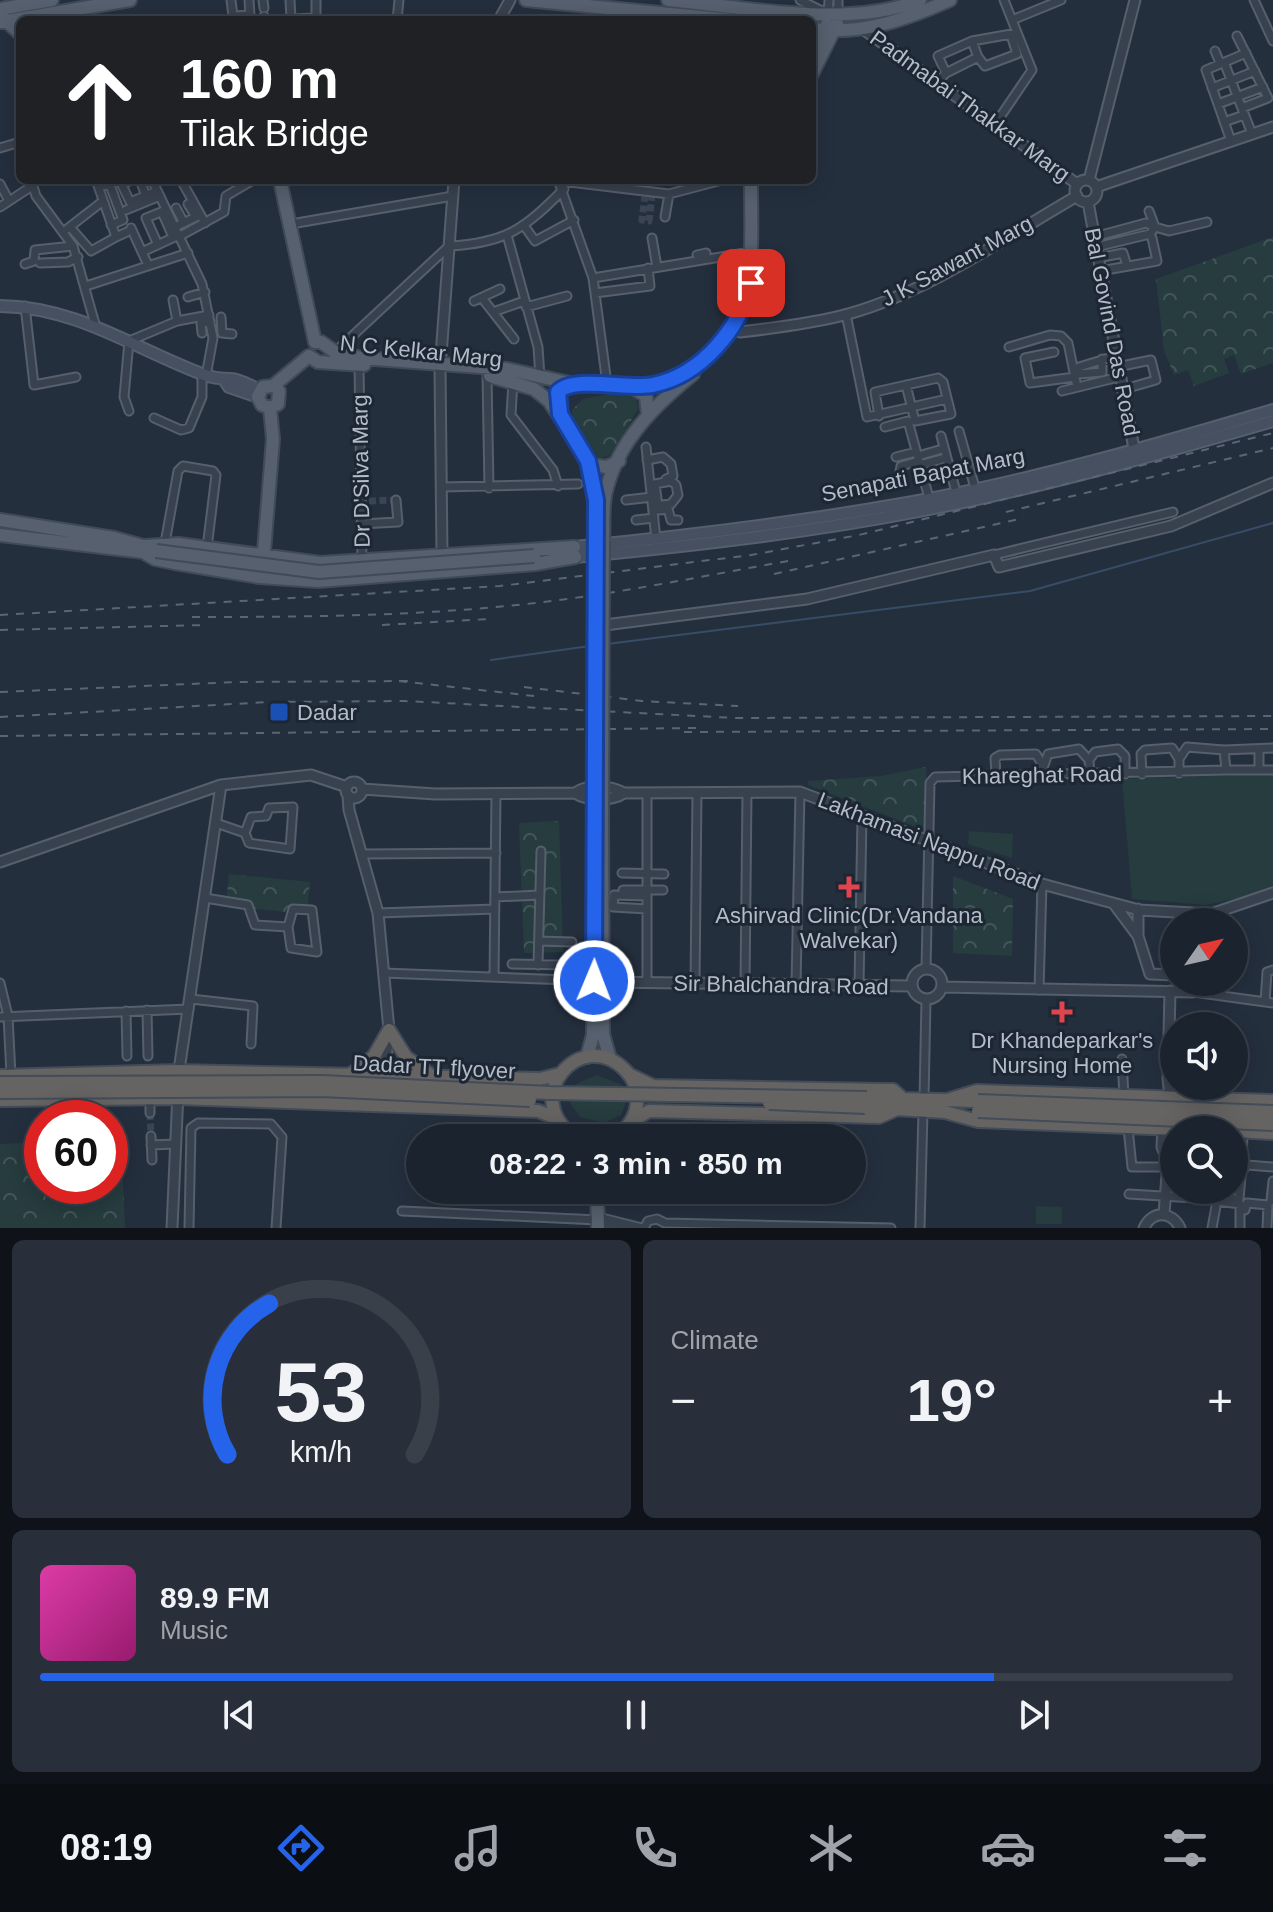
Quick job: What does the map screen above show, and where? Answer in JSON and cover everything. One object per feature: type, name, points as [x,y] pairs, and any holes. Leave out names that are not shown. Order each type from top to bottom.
[{"type":"highway","points":[[350,1075],[374,1056],[389,1030],[406,1057],[432,1077]]},
{"type":"highway","points":[[556,1118],[552,1095],[560,1074],[567,1066],[587,1057],[610,1059],[630,1075],[653,1086],[893,1090],[901,1104]]},
{"type":"highway","points":[[4,1078],[178,1071],[540,1079],[560,1074]]},
{"type":"highway","points":[[300,1074],[301,1101]]},
{"type":"highway","points":[[630,1075],[638,1098],[631,1122]]},
{"type":"highway","name":"Dadar TT flyover","points":[[4,1078],[322,1082],[550,1093],[866,1102]]},
{"type":"highway","points":[[478,1078],[480,1109]]},
{"type":"highway","name":"Dadar TT flyover","points":[[0,1092],[322,1090],[550,1101],[866,1102]]},
{"type":"highway","points":[[944,1106],[977,1091],[1160,1098]]},
{"type":"highway","points":[[1248,1097],[1273,1101]]},
{"type":"highway","points":[[0,1100],[178,1098],[384,1103],[538,1111],[562,1124]]},
{"type":"highway","points":[[866,1102],[1273,1112]]},
{"type":"highway","points":[[629,1124],[649,1111],[879,1117],[901,1104]]},
{"type":"highway","points":[[944,1106],[978,1121],[1160,1129]]},
{"type":"highway","points":[[978,1106],[1273,1124]]},
{"type":"highway","points":[[1248,1137],[1273,1133]]},
{"type":"main road","points":[[11,13],[52,0]]},
{"type":"main road","points":[[11,13],[61,15],[130,0]]},
{"type":"main road","points":[[526,0],[665,16]]},
{"type":"main road","points":[[668,0],[834,9],[896,9],[920,0]]},
{"type":"main road","points":[[816,29],[863,29],[900,22],[950,0]]},
{"type":"main road","points":[[816,65],[832,31],[834,9]]},
{"type":"main road","points":[[816,50],[832,31]]},
{"type":"main road","points":[[0,306],[25,306],[95,324],[204,375],[225,381],[229,387],[259,394],[276,389],[315,360],[309,348],[315,342],[281,184]]},
{"type":"main road","name":"N C Kelkar Marg","points":[[315,342],[321,342],[331,350],[362,358],[441,365],[569,383],[652,385],[681,373],[702,359],[734,328],[745,308],[751,283],[751,184]]},
{"type":"main road","points":[[587,1057],[593,1035],[598,982],[600,541],[605,494],[619,461],[648,415],[669,390],[740,332],[750,316],[758,283],[759,184]]},
{"type":"main road","name":"N C Kelkar Marg","points":[[315,360],[359,365],[441,365],[513,381],[534,389],[560,414],[588,461],[600,541]]},
{"type":"main road","points":[[560,414],[558,392],[569,383]]},
{"type":"main road","points":[[630,386],[646,396],[648,415]]},
{"type":"main road","points":[[259,394],[262,405],[270,408],[278,404],[276,389]]},
{"type":"main road","points":[[259,577],[265,558],[273,439],[270,408]]},
{"type":"main road","name":"Senapati Bapat Marg","points":[[574,552],[724,532],[929,498],[1135,457],[1273,410]]},
{"type":"main road","name":"Senapati Bapat Marg","points":[[574,552],[718,543],[918,511],[1273,421]]},
{"type":"main road","points":[[588,461],[600,468],[619,461]]},
{"type":"main road","points":[[0,520],[319,572],[574,552]]},
{"type":"main road","points":[[25,538],[26,523]]},
{"type":"main road","points":[[0,535],[150,546],[207,546],[265,558],[320,563],[442,554],[574,552]]},
{"type":"main road","points":[[150,546],[155,559],[259,577],[318,581],[535,564],[574,552]]},
{"type":"main road","points":[[598,982],[603,1034],[610,1059]]},
{"type":"street","points":[[231,0],[233,16],[250,15],[250,0]]},
{"type":"street","points":[[800,0],[834,9]]},
{"type":"street","points":[[829,0],[834,9]]},
{"type":"street","points":[[972,41],[985,66],[1017,54],[1012,20],[1004,0]]},
{"type":"street","points":[[1012,20],[1061,0]]},
{"type":"street","points":[[1135,0],[1093,184],[1095,196],[1088,202],[1077,196],[1077,184],[1093,184],[1273,127]]},
{"type":"street","points":[[1254,0],[1273,41]]},
{"type":"street","name":"Padmabai Thakkar Marg","points":[[863,29],[1077,184]]},
{"type":"street","points":[[946,73],[937,56],[972,41],[1014,34]]},
{"type":"street","points":[[996,123],[1032,70],[1014,34]]},
{"type":"street","points":[[1224,122],[1268,99],[1237,36]]},
{"type":"street","points":[[1215,51],[1231,80],[1252,134]]},
{"type":"street","points":[[1231,141],[1206,69],[1246,53]]},
{"type":"street","points":[[936,83],[946,73],[978,57]]},
{"type":"street","points":[[998,73],[1001,62]]},
{"type":"street","points":[[1212,88],[1255,71]]},
{"type":"street","points":[[1218,104],[1263,87]]},
{"type":"street","points":[[0,184],[7,200],[31,184]]},
{"type":"street","points":[[33,184],[78,257],[95,324]]},
{"type":"street","points":[[97,184],[116,237]]},
{"type":"street","points":[[104,184],[110,185],[123,220],[111,225]]},
{"type":"street","points":[[124,184],[130,202],[158,194]]},
{"type":"street","points":[[142,184],[146,196]]},
{"type":"street","points":[[154,184],[205,292],[211,326],[202,397],[189,428],[181,430],[154,418]]},
{"type":"street","points":[[183,184],[200,218]]},
{"type":"street","points":[[177,234],[184,223],[224,212],[226,196],[235,184]]},
{"type":"street","points":[[442,554],[441,365],[454,184]]},
{"type":"street","points":[[331,350],[449,246],[471,245],[525,227],[560,184]]},
{"type":"street","points":[[561,184],[593,278],[607,386]]},
{"type":"street","points":[[570,184],[671,196],[703,184]]},
{"type":"street","points":[[126,210],[158,194]]},
{"type":"street","points":[[291,224],[453,196]]},
{"type":"street","points":[[665,217],[671,196]]},
{"type":"street","name":"J K Sawant Marg","points":[[740,332],[846,314],[906,292],[1077,196]]},
{"type":"street","points":[[62,233],[103,201]]},
{"type":"street","name":"Bal Govind Das Road","points":[[1088,202],[1135,457]]},
{"type":"street","points":[[188,204],[200,218]]},
{"type":"street","points":[[176,208],[184,223]]},
{"type":"street","points":[[158,245],[146,218],[164,211]]},
{"type":"street","points":[[1149,211],[1155,227]]},
{"type":"street","points":[[142,252],[200,218]]},
{"type":"street","points":[[525,227],[535,241],[574,220]]},
{"type":"street","points":[[1155,227],[1169,231],[1207,222]]},
{"type":"street","points":[[70,227],[91,251],[129,230],[148,265]]},
{"type":"street","points":[[1096,247],[1150,234],[1155,227]]},
{"type":"street","points":[[507,235],[538,347],[540,377]]},
{"type":"street","points":[[595,293],[650,286],[652,238]]},
{"type":"street","points":[[1100,271],[1158,260],[1152,238]]},
{"type":"street","points":[[25,264],[34,261],[35,250],[73,246]]},
{"type":"street","points":[[1096,247],[1123,253],[1127,266]]},
{"type":"street","points":[[593,278],[653,268],[702,255],[751,252]]},
{"type":"street","points":[[86,286],[188,253]]},
{"type":"street","points":[[40,263],[68,262],[78,257]]},
{"type":"street","points":[[500,289],[478,300],[493,312],[514,339]]},
{"type":"street","points":[[188,297],[205,292]]},
{"type":"street","points":[[493,312],[567,296]]},
{"type":"street","points":[[173,300],[177,321]]},
{"type":"street","points":[[25,306],[34,385],[76,377]]},
{"type":"street","points":[[846,314],[866,415],[879,416],[947,399]]},
{"type":"street","points":[[129,411],[124,397],[129,341],[177,321],[211,326],[231,336],[221,329],[221,317]]},
{"type":"street","points":[[202,333],[201,323],[221,329]]},
{"type":"street","points":[[1009,347],[1050,335],[1061,336],[1068,343],[1077,387]]},
{"type":"street","points":[[1054,352],[1025,358],[1029,382],[1035,385],[1075,377]]},
{"type":"street","points":[[1102,359],[1117,367]]},
{"type":"street","points":[[1062,391],[1117,367],[1151,360],[1156,380],[1121,390]]},
{"type":"street","name":"Dr D'Silva Marg","points":[[359,365],[365,501],[361,524],[362,578]]},
{"type":"street","points":[[487,375],[489,488]]},
{"type":"street","points":[[879,416],[875,392],[906,385],[941,379],[949,415],[916,422],[906,385]]},
{"type":"street","points":[[513,381],[511,415],[553,470],[558,486]]},
{"type":"street","points":[[894,400],[897,412]]},
{"type":"street","points":[[885,427],[908,421],[929,498]]},
{"type":"street","points":[[959,431],[975,488]]},
{"type":"street","points":[[941,436],[944,459],[956,492]]},
{"type":"street","points":[[646,447],[656,539]]},
{"type":"street","points":[[900,471],[901,466],[939,450]]},
{"type":"street","points":[[896,457],[944,459],[965,453]]},
{"type":"street","points":[[647,460],[663,457],[671,464],[673,477],[655,480]]},
{"type":"street","points":[[150,546],[178,469],[183,466],[213,471],[216,477],[207,546]]},
{"type":"street","points":[[994,555],[999,567],[1171,526],[1273,483]]},
{"type":"street","points":[[441,487],[578,484]]},
{"type":"street","points":[[361,524],[397,523],[396,500]]},
{"type":"street","points":[[626,500],[668,509],[671,520],[678,520]]},
{"type":"street","points":[[636,520],[654,508]]},
{"type":"street","points":[[600,626],[807,599],[1173,512]]},
{"type":"street","points":[[1179,759],[1187,747],[1224,750],[1273,748]]},
{"type":"street","points":[[1142,774],[1141,754],[1145,750],[1172,748],[1179,759],[1179,773]]},
{"type":"street","points":[[1042,764],[1048,754],[1079,749],[1089,760],[1090,775]]},
{"type":"street","points":[[1259,749],[1259,770]]},
{"type":"street","points":[[1089,760],[1096,750],[1120,750],[1125,756],[1125,774]]},
{"type":"street","points":[[1224,750],[1226,770]]},
{"type":"street","points":[[996,775],[995,758],[1000,755],[1036,754],[1043,774]]},
{"type":"street","name":"Khareghat Road","points":[[926,969],[932,779],[1273,770]]},
{"type":"street","points":[[0,862],[221,785],[311,775],[347,791],[349,810],[378,913],[389,1030],[384,1103]]},
{"type":"street","points":[[172,1228],[178,1071],[221,785]]},
{"type":"street","name":"Lakhamasi Nappu Road","points":[[347,791],[357,798],[362,789],[391,792],[575,793],[583,787],[616,788],[624,793],[800,792],[1042,884],[1114,904],[1160,913]]},
{"type":"street","points":[[796,985],[800,792]]},
{"type":"street","points":[[494,977],[496,793]]},
{"type":"street","points":[[647,793],[647,983]]},
{"type":"street","points":[[695,983],[697,793]]},
{"type":"street","points":[[745,984],[747,793]]},
{"type":"street","points":[[216,823],[245,833],[249,843],[290,849],[293,807],[269,808],[264,817],[253,816],[245,833]]},
{"type":"street","points":[[859,986],[862,816]]},
{"type":"street","points":[[538,965],[541,851]]},
{"type":"street","points":[[363,854],[496,853]]},
{"type":"street","points":[[622,873],[664,874]]},
{"type":"street","points":[[1039,990],[1042,884]]},
{"type":"street","points":[[621,890],[649,892]]},
{"type":"street","points":[[647,909],[613,907],[614,895],[663,890]]},
{"type":"street","name":"Lakhamasi Nappu Road","points":[[1235,908],[1273,893]]},
{"type":"street","points":[[495,897],[540,895]]},
{"type":"street","points":[[205,898],[248,905],[255,925],[288,927]]},
{"type":"street","points":[[1114,904],[1138,936]]},
{"type":"street","points":[[293,909],[312,910],[317,952],[291,948],[288,927],[293,909]]},
{"type":"street","points":[[378,913],[495,909]]},
{"type":"street","points":[[1138,909],[1138,936],[1150,974]]},
{"type":"street","points":[[539,941],[572,942]]},
{"type":"street","points":[[512,964],[569,965]]},
{"type":"street","points":[[526,978],[527,964]]},
{"type":"street","points":[[926,969],[937,972],[942,987],[938,995],[926,1000],[917,996],[911,986],[914,976],[926,969]]},
{"type":"street","points":[[1240,996],[1269,1002],[1267,972],[1273,970]]},
{"type":"street","name":"Sir Bhalchandra Road","points":[[383,973],[598,982],[911,986]]},
{"type":"street","points":[[1151,990],[1143,980],[1150,974],[1160,974]]},
{"type":"street","points":[[0,983],[4,1016],[4,1078]]},
{"type":"street","points":[[942,987],[1160,990]]},
{"type":"street","points":[[920,1228],[926,1000]]},
{"type":"street","points":[[4,1016],[147,1010],[190,1004],[253,1006],[251,1044]]},
{"type":"street","points":[[147,1010],[148,1056]]},
{"type":"street","points":[[126,1011],[127,1056]]},
{"type":"street","points":[[1122,1059],[1124,1097]]},
{"type":"street","points":[[150,1098],[150,1113]]},
{"type":"street","points":[[189,1228],[191,1128],[196,1124],[276,1126],[282,1137],[276,1228]]},
{"type":"street","points":[[1128,1128],[1132,1167],[1160,1167]]},
{"type":"street","points":[[152,1160],[151,1141],[176,1144]]},
{"type":"street","points":[[175,1157],[190,1157]]},
{"type":"street","points":[[1248,1165],[1273,1167]]},
{"type":"street","points":[[1271,1201],[1273,1183]]},
{"type":"street","points":[[1129,1194],[1160,1196]]},
{"type":"street","points":[[1212,1228],[1217,1201],[1240,1204],[1242,1228]]},
{"type":"street","points":[[1242,1228],[1247,1203],[1268,1205],[1267,1228]]},
{"type":"street","points":[[1164,1214],[1165,1204]]},
{"type":"street","points":[[402,1211],[598,1222],[643,1228],[652,1219],[666,1225],[891,1228]]},
{"type":"street","points":[[1144,1228],[1153,1216],[1164,1214],[1176,1220],[1180,1228]]},
{"type":"green space","points":[[1273,237],[1273,363],[1241,374],[1234,355],[1224,359],[1229,373],[1194,386],[1188,370],[1174,375],[1164,350],[1156,279]]},
{"type":"green space","points":[[614,393],[635,397],[639,408],[609,456],[599,458],[573,421],[572,410],[583,399]]},
{"type":"green space","points":[[926,767],[927,831],[808,785],[808,781],[881,776]]},
{"type":"green space","points":[[1273,774],[1273,891],[1206,905],[1132,899],[1122,779]]},
{"type":"green space","points":[[559,821],[563,952],[524,953],[519,823]]},
{"type":"green space","points":[[969,831],[1013,834],[1012,858],[968,844]]},
{"type":"green space","points":[[229,874],[310,882],[307,914],[226,906]]},
{"type":"green space","points":[[953,876],[1013,899],[1012,956],[953,953]]},
{"type":"green space","points":[[597,1075],[622,1085],[627,1100],[621,1115],[604,1123],[580,1117],[570,1103],[576,1084]]},
{"type":"green space","points":[[24,1143],[24,1204],[124,1204],[125,1228],[0,1228],[0,1144]]},
{"type":"green space","points":[[1036,1206],[1062,1207],[1062,1224],[1036,1224]]},
{"type":"waterway","points":[[607,644],[1030,591],[1273,523]]},
{"type":"waterway","points":[[491,660],[597,645]]},
{"type":"tunnel","points":[[645,195],[642,220],[649,221],[652,196]]},
{"type":"tunnel","points":[[369,501],[396,500]]},
{"type":"tunnel","points":[[150,1113],[151,1136]]},
{"type":"railway","points":[[0,615],[500,586],[751,555],[859,535],[1273,433]]},
{"type":"railway","points":[[1006,512],[1273,448]]},
{"type":"railway","points":[[774,574],[1024,518]]},
{"type":"railway","points":[[192,617],[380,614],[520,605],[622,591],[788,561]]},
{"type":"railway","points":[[382,625],[489,619]]},
{"type":"railway","points":[[0,630],[206,625]]},
{"type":"railway","points":[[399,681],[534,696]]},
{"type":"railway","points":[[0,692],[238,682],[408,681]]},
{"type":"railway","points":[[524,687],[642,701],[738,706]]},
{"type":"railway","points":[[0,717],[269,702],[405,701],[735,718],[1273,716]]},
{"type":"railway","points":[[0,736],[696,728]]},
{"type":"railway","points":[[684,732],[1273,729]]},
{"type":"place","name":"Dadar","points":[[279,712]]},
{"type":"place","name":"Ashirvad Clinic(Dr.Vandana Walvekar)","points":[[849,887]]},
{"type":"place","name":"Dr Khandeparkar's Nursing Home","points":[[1062,1012]]},
{"type":"route","points":[[594,981],[596,500],[588,461],[560,414],[556,401],[558,392],[569,383],[652,385],[681,373],[702,359],[734,328],[745,308],[751,283]]}]
